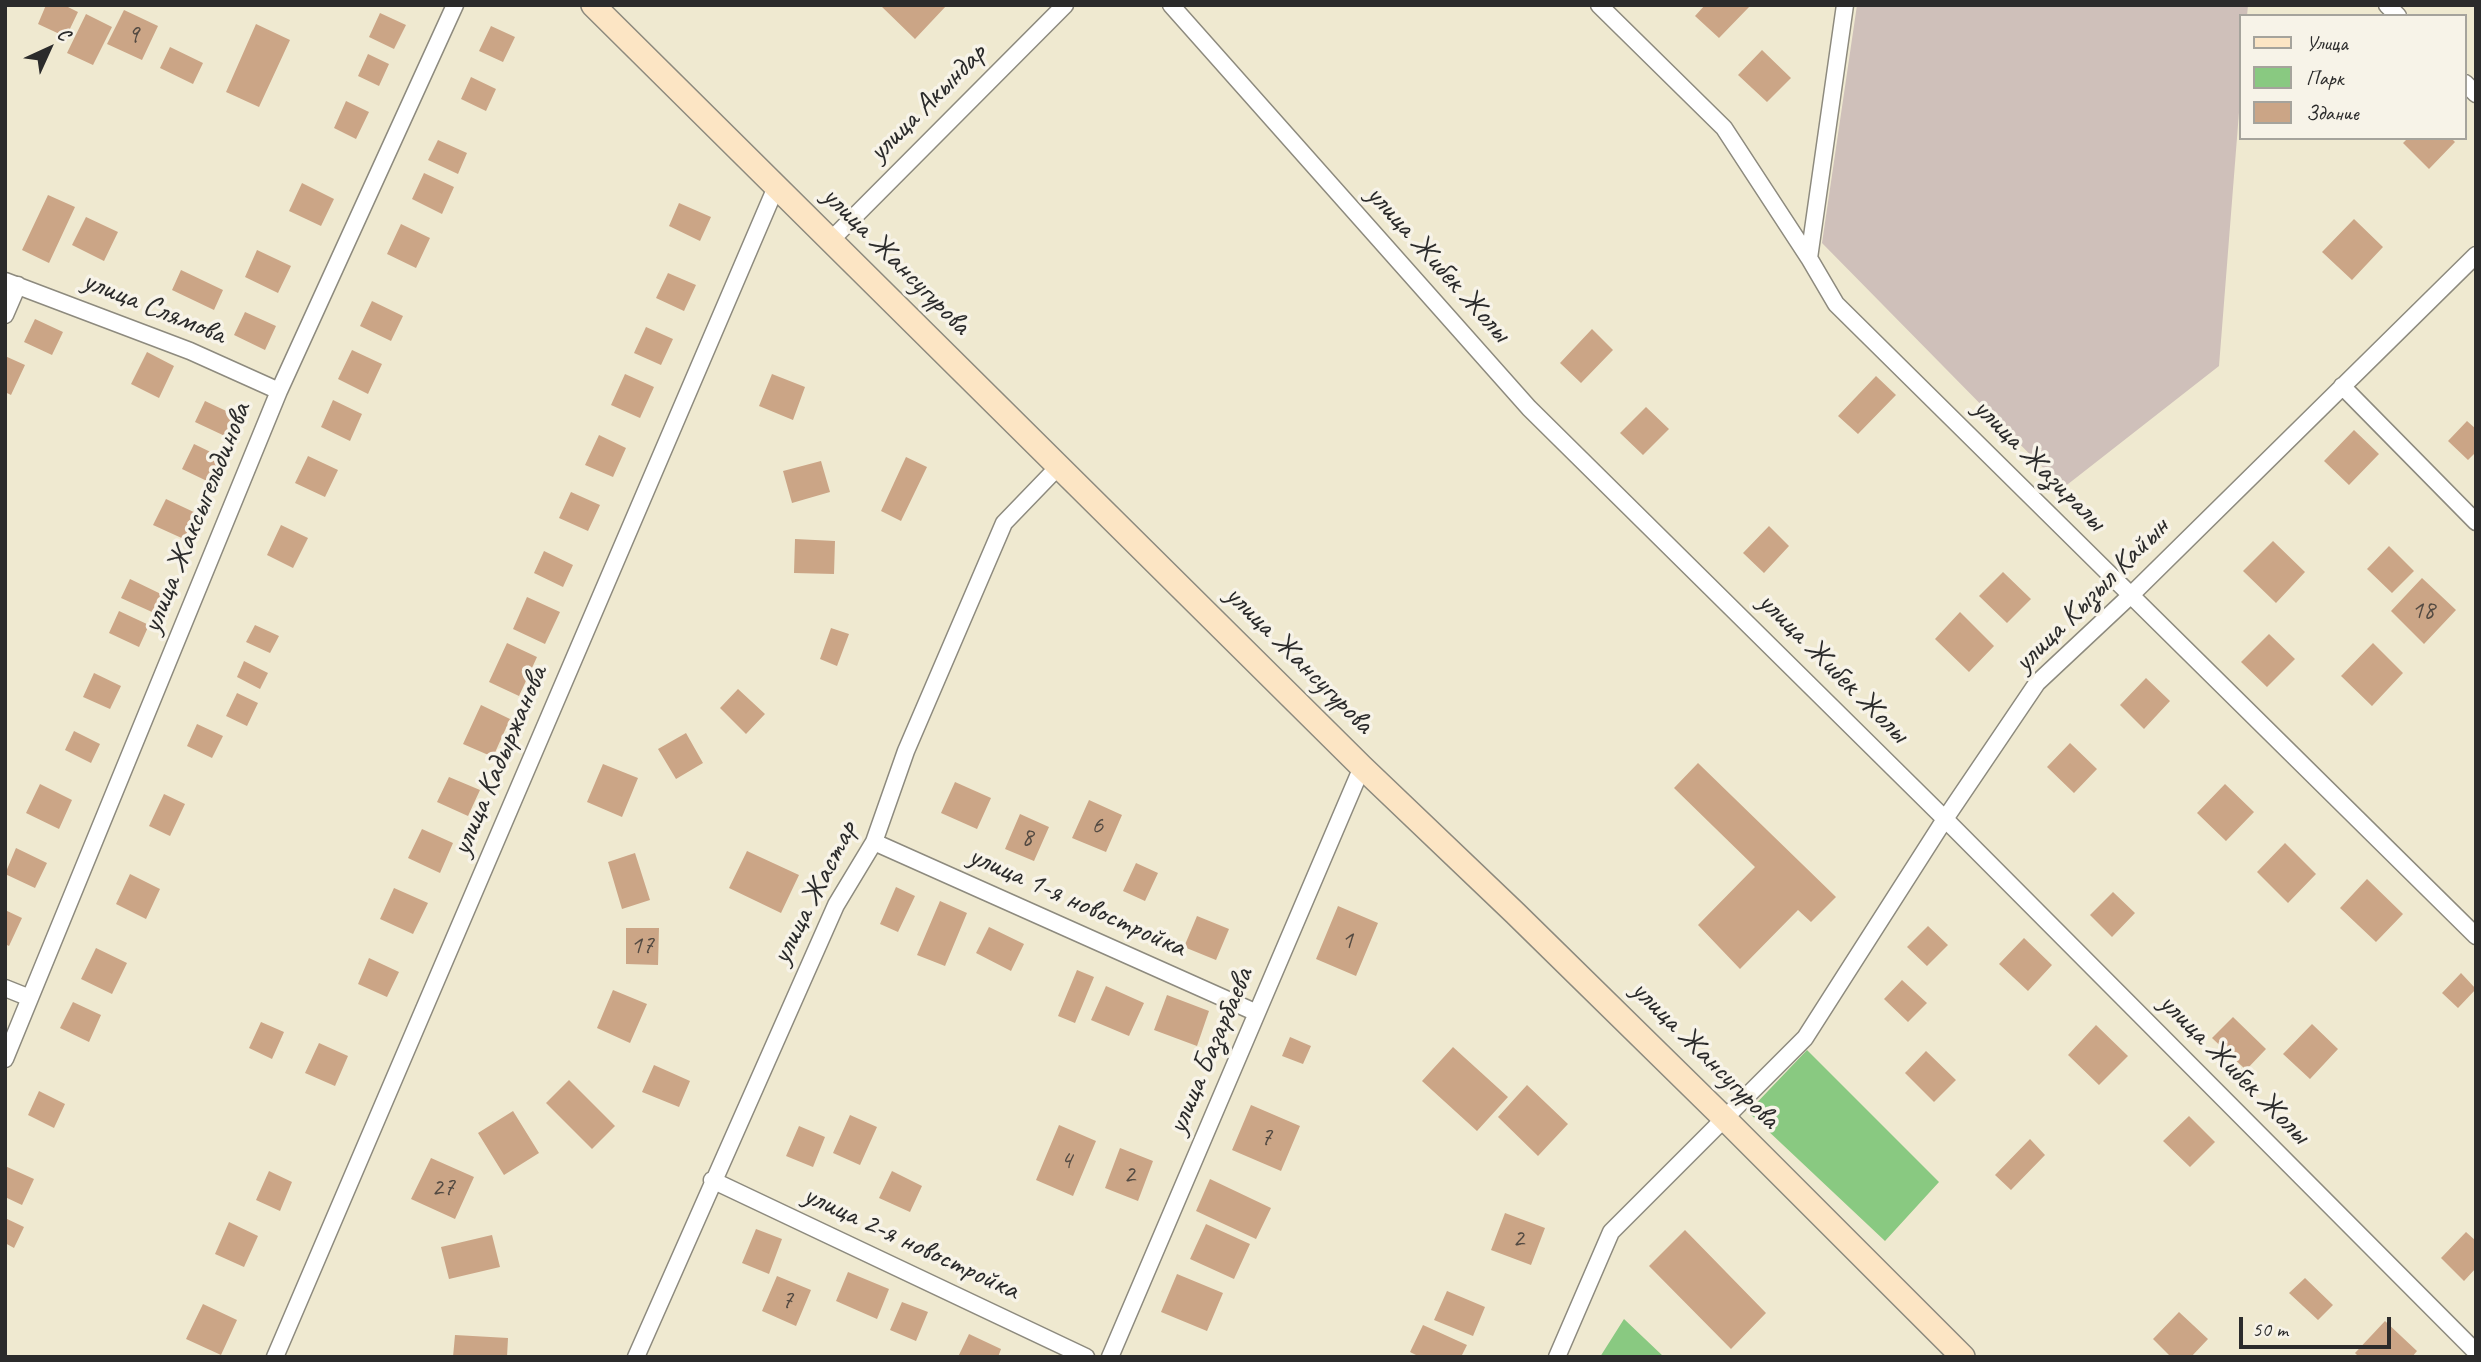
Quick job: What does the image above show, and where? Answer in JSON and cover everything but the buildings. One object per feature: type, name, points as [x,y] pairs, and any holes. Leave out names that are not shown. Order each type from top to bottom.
[{"type":"main road","name":"улица Жансугурова","points":[[593,5],[1362,767],[1516,913],[1724,1118],[1963,1357]]},
{"type":"street","name":"улица Жаксыгельдинова","points":[[5,1059],[279,391],[455,5]]},
{"type":"street","name":"улица Акындар","points":[[831,240],[1065,5]]},
{"type":"street","name":"улица Жибек Жолы","points":[[1171,5],[1529,408],[1945,819],[2476,1352]]},
{"type":"street","name":"улица Жазиралы","points":[[1599,5],[1724,128],[1809,257],[1836,304],[2476,936]]},
{"type":"street","points":[[1809,257],[1845,5]]},
{"type":"street","name":"улица Кадыржанова","points":[[275,1357],[776,187]]},
{"type":"street","name":"улица Кызыл Кайын","points":[[1557,1357],[1611,1232],[1805,1038],[1945,819],[2037,683],[2131,595],[2476,255]]},
{"type":"street","name":"улица Слямова","points":[[12,283],[190,351],[279,391]]},
{"type":"street","points":[[5,315],[12,283]]},
{"type":"street","points":[[2342,386],[2476,522]]},
{"type":"street","name":"улица Жастар","points":[[636,1357],[712,1180],[836,905],[874,842],[906,751],[1004,523],[1059,466]]},
{"type":"street","name":"улица Базарбаева","points":[[1110,1357],[1362,767]]},
{"type":"street","name":"улица 1-я новостройка","points":[[874,842],[1257,1013]]},
{"type":"street","points":[[5,988],[30,998]]},
{"type":"street","name":"улица 2-я новостройка","points":[[712,1180],[1086,1357]]},
{"type":"shaded area","points":[[1857,5],[2248,5],[2247,14],[2240,14],[2240,100],[2219,366],[2063,488],[1822,243]]},
{"type":"green space","points":[[1807,1050],[1939,1182],[1885,1241],[1748,1112]]},
{"type":"green space","points":[[1624,1319],[1664,1357],[1600,1357]]}]
